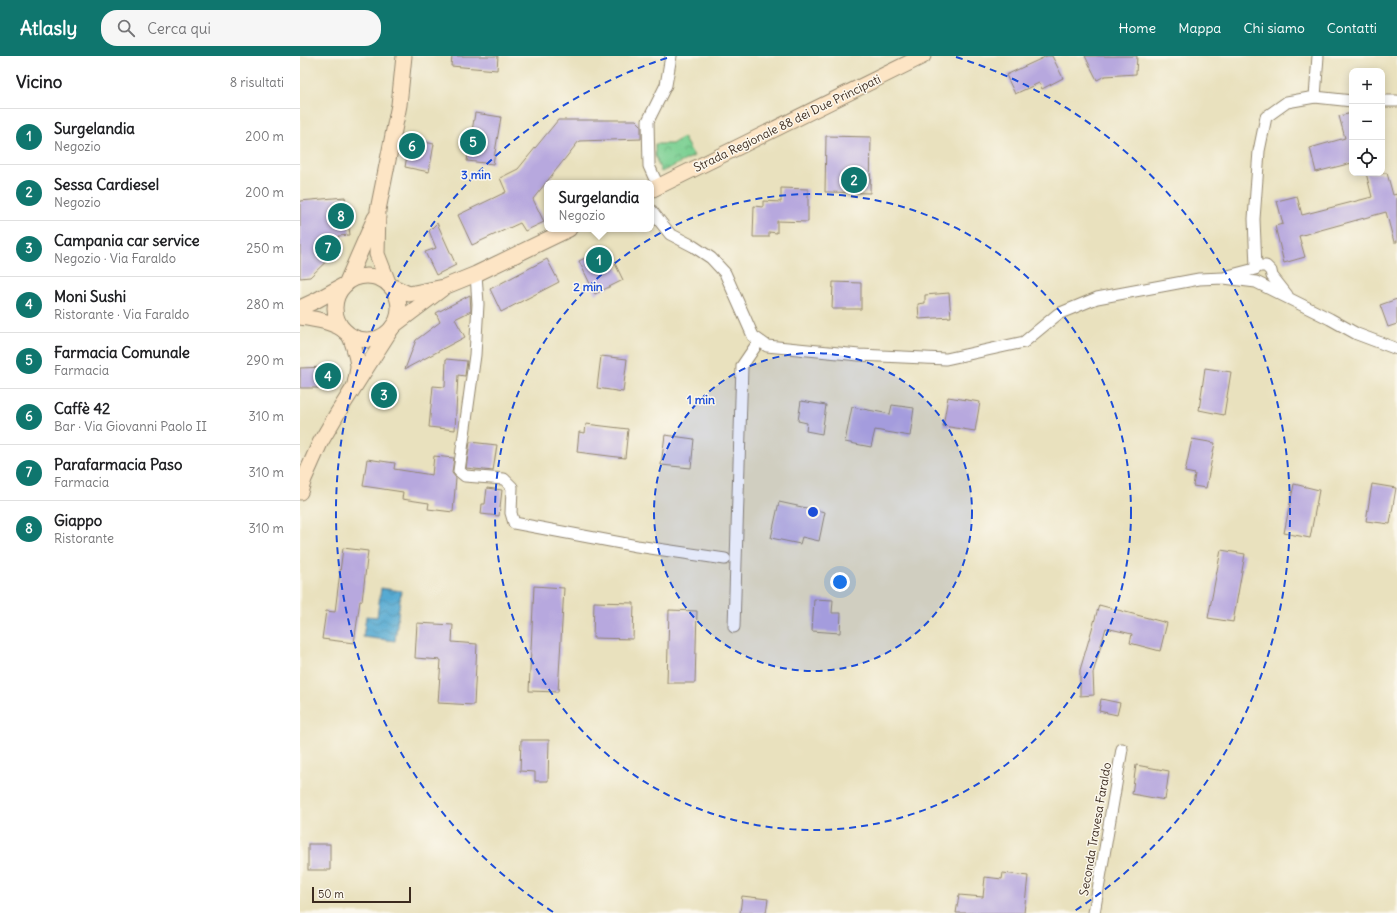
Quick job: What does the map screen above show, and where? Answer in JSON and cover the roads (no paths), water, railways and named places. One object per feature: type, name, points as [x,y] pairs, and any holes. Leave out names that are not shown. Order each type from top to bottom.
[{"type":"main road","points":[[300,492],[304,479],[320,443],[397,318],[399,308],[397,297],[389,285],[377,254],[378,210],[399,105],[404,56]]},
{"type":"main road","name":"Strada Regionale 88 dei Due Principati","points":[[655,188],[923,56]]},
{"type":"main road","points":[[355,387],[358,364],[353,345],[348,333],[339,323],[335,308],[339,293],[346,284],[378,210]]},
{"type":"main road","points":[[300,308],[360,277],[369,276],[379,279],[409,294],[444,287],[476,274],[563,232]]},
{"type":"main road","points":[[300,317],[314,318],[331,324],[358,338],[371,339],[384,335],[393,326],[444,287]]},
{"type":"street","points":[[653,180],[649,166],[648,121],[666,85],[671,56]]},
{"type":"street","points":[[1315,97],[1318,56]]},
{"type":"street","points":[[1349,101],[1315,97],[1286,102],[1266,116],[1259,151],[1254,220],[1259,267],[1253,274],[1258,283],[1358,334],[1397,349]]},
{"type":"street","points":[[1385,101],[1397,101]]},
{"type":"street","points":[[654,214],[670,234],[693,246],[711,258],[725,273],[753,336],[759,341],[767,346],[843,354],[946,359],[1024,342],[1058,314],[1097,298],[1199,279],[1224,278],[1258,283],[1268,282],[1272,276]]},
{"type":"street","points":[[1224,278],[1259,267],[1271,270],[1272,276],[1292,300]]},
{"type":"street","points":[[476,274],[478,304],[475,355],[459,471],[465,476],[504,479],[512,487],[511,513],[514,523],[637,546],[725,559]]},
{"type":"street","points":[[734,627],[742,366],[759,341]]},
{"type":"street","name":"Seconda Travesa Faraldo","points":[[1094,913],[1122,749]]},
{"type":"water","points":[[381,588],[401,591],[395,641],[363,637],[366,616],[377,617]]},
{"type":"place","name":"Farmacia Comunale","points":[[473,142]]},
{"type":"place","name":"Caffè 42","points":[[412,146]]},
{"type":"place","name":"Sessa Cardiesel","points":[[854,180]]},
{"type":"place","name":"Giappo","points":[[341,216]]},
{"type":"place","name":"Parafarmacia Paso","points":[[328,248]]},
{"type":"place","name":"Surgelandia","points":[[599,260]]},
{"type":"place","name":"Moni Sushi","points":[[328,376]]},
{"type":"place","name":"Campania car service","points":[[384,395]]}]
